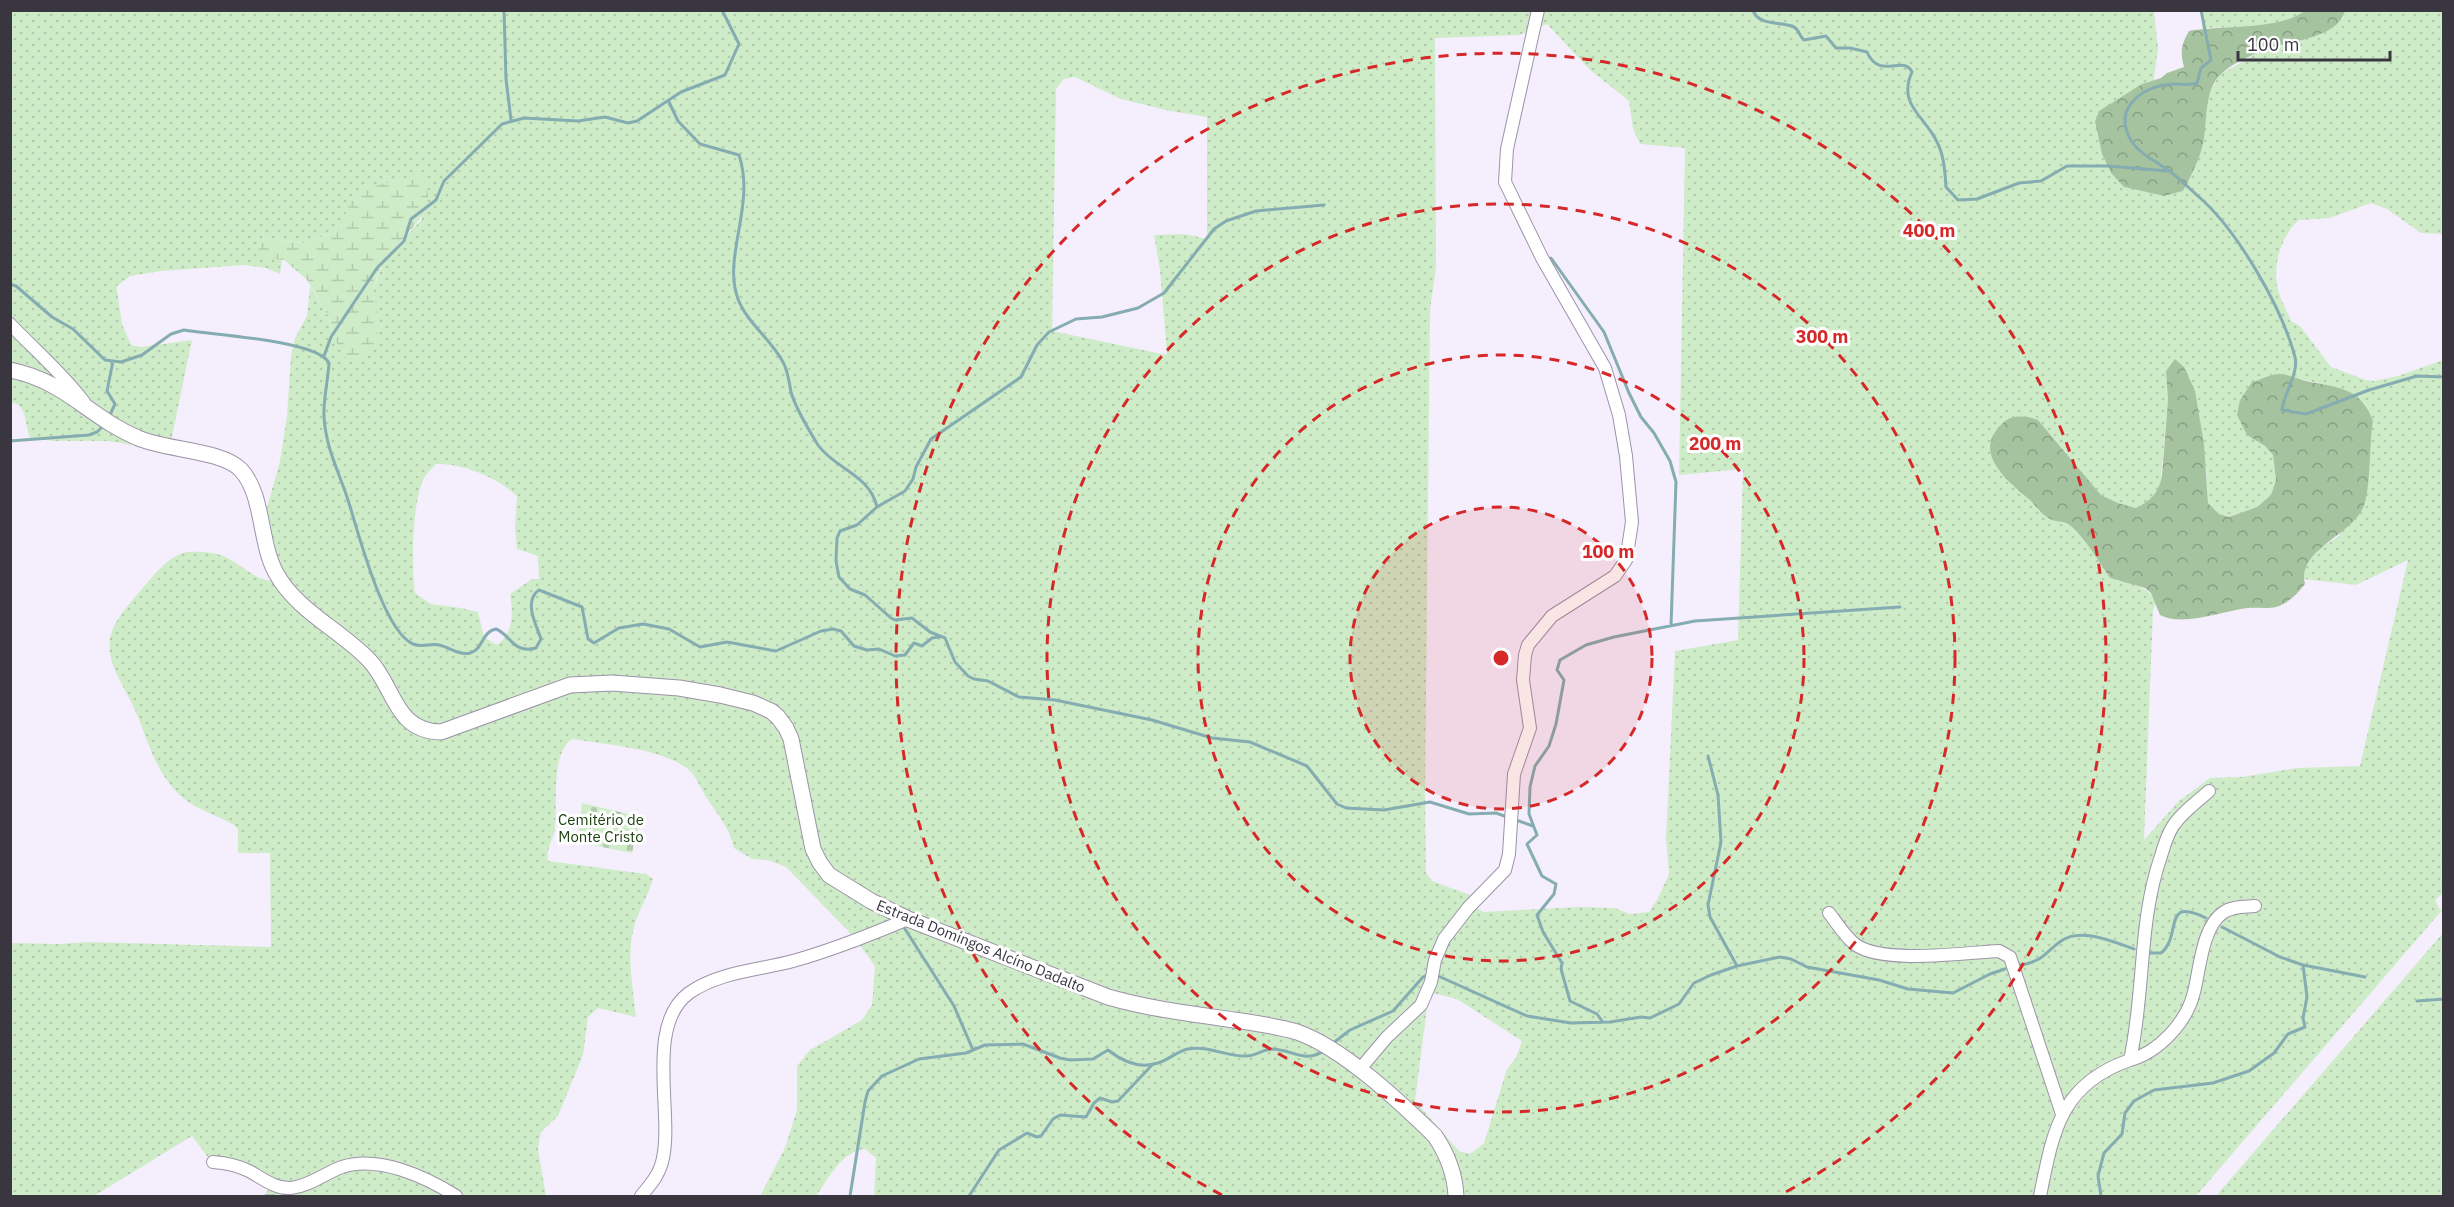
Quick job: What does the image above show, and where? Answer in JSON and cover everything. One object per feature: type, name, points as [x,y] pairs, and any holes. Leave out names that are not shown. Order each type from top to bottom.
[{"type":"street","points":[[1360,1069],[1387,1037],[1421,1005],[1444,939],[1468,908],[1500,877],[1508,861],[1514,774],[1530,728],[1523,680],[1524,655],[1528,645],[1552,616],[1615,576],[1626,560],[1632,522],[1626,456],[1619,415],[1605,368],[1542,258],[1505,182],[1508,149],[1538,10]]},
{"type":"street","points":[[10,324],[52,364],[88,406]]},
{"type":"street","name":"Estrada Domingos Alcíno Dadalto","points":[[10,370],[47,380],[88,406],[114,427],[137,438],[158,446],[216,457],[234,464],[242,471],[254,492],[269,557],[277,574],[307,608],[369,660],[410,723],[420,729],[441,732],[570,685],[612,683],[720,694],[753,703],[771,711],[786,728],[791,739],[806,803],[813,849],[829,875],[871,901],[908,919],[1108,997],[1142,1007],[1295,1032],[1325,1046],[1360,1069],[1435,1136],[1452,1170],[1456,1197]]},
{"type":"street","points":[[2130,1060],[2138,1014],[2149,898],[2157,867],[2171,827],[2209,791]]},
{"type":"street","points":[[2040,1197],[2051,1139],[2062,1114],[2097,1074],[2145,1056],[2177,1026],[2194,994],[2199,960],[2212,926],[2218,917],[2231,908],[2255,906]]},
{"type":"street","points":[[1829,913],[1850,940],[1876,953],[1901,956],[1989,952],[2005,953],[2010,957],[2062,1114]]},
{"type":"street","points":[[641,1197],[657,1178],[663,1159],[666,1138],[663,1065],[666,1038],[676,1007],[687,994],[717,979],[793,961],[856,941],[908,919]]},
{"type":"street","points":[[213,1162],[231,1164],[279,1187],[290,1188],[343,1167],[358,1164],[381,1165],[437,1185],[456,1197]]},
{"type":"green space","points":[[2306,10],[2345,11],[2335,26],[2327,31],[2256,54],[2233,65],[2221,74],[2211,89],[2201,150],[2183,191],[2164,196],[2124,187],[2111,173],[2102,154],[2095,122],[2099,111],[2142,84],[2184,67],[2182,49],[2189,31],[2266,24],[2295,17]]},
{"type":"green space","points":[[10,11],[2154,11],[2158,48],[2154,80],[2142,84],[2095,123],[2102,154],[2111,173],[2124,187],[2164,196],[2183,191],[2195,168],[2203,145],[2208,96],[2219,75],[2258,53],[2296,42],[2343,18],[2345,11],[2443,11],[2443,234],[2421,233],[2387,209],[2371,203],[2330,218],[2299,220],[2287,234],[2283,243],[2277,262],[2276,281],[2291,321],[2300,326],[2331,367],[2374,381],[2398,376],[2443,360],[2444,892],[2435,900],[2440,910],[2443,909],[2196,1196],[874,1196],[876,1158],[865,1149],[842,1160],[816,1196],[760,1196],[785,1148],[797,1110],[797,1066],[810,1050],[862,1020],[872,1005],[875,966],[853,936],[786,867],[768,860],[752,859],[734,848],[727,829],[696,778],[681,764],[635,749],[572,739],[560,756],[556,781],[555,829],[548,861],[646,874],[653,879],[637,917],[631,941],[631,974],[636,1017],[598,1008],[588,1017],[583,1055],[558,1116],[541,1132],[538,1149],[546,1196],[265,1196],[269,1187],[266,1173],[233,1160],[213,1164],[192,1136],[94,1196],[11,1196],[11,943],[87,942],[271,947],[270,853],[238,853],[238,829],[234,825],[188,802],[173,788],[159,768],[135,710],[117,675],[111,657],[110,638],[119,618],[151,578],[180,554],[195,552],[220,555],[248,572],[276,581],[265,515],[280,461],[287,416],[291,356],[295,338],[307,316],[310,286],[328,315],[333,335],[378,318],[373,290],[383,263],[422,219],[409,180],[390,182],[347,209],[339,231],[303,243],[262,238],[268,257],[282,259],[280,274],[266,268],[244,265],[161,271],[130,276],[117,286],[122,324],[131,345],[141,347],[192,340],[169,451],[109,441],[54,441],[30,438],[20,406],[10,402]],"holes":[[[1547,24],[1589,69],[1629,101],[1633,129],[1640,144],[1685,148],[1679,475],[1743,469],[1738,640],[1675,651],[1666,839],[1669,874],[1649,912],[1630,914],[1614,908],[1579,907],[1483,912],[1472,905],[1470,895],[1432,881],[1426,873],[1430,310],[1436,267],[1435,38],[1519,35]],[[1075,77],[1121,99],[1207,117],[1207,239],[1185,234],[1154,235],[1160,270],[1167,355],[1052,331],[1056,89],[1064,79]],[[2166,371],[2206,468],[2208,503],[2219,514],[2229,517],[2257,507],[2271,495],[2276,480],[2273,455],[2265,446],[2247,435],[2252,382],[2278,374],[2318,383],[2373,421],[2369,438],[2367,491],[2338,537],[2319,549],[2307,563],[2302,575],[2304,579],[2356,585],[2408,560],[2360,766],[2297,768],[2241,777],[2210,778],[2179,801],[2144,840],[2153,611],[2156,601],[2142,588],[2110,578],[2087,543],[2070,525],[2048,518],[2035,505],[2038,420],[2101,495],[2137,508],[2151,500],[2160,487],[2168,400]],[[436,464],[458,466],[500,483],[517,496],[515,528],[517,549],[538,556],[539,579],[532,579],[510,594],[511,622],[507,634],[497,645],[484,637],[478,612],[431,604],[415,593],[413,567],[415,518],[420,489],[428,472]],[[1429,992],[1457,999],[1522,1041],[1516,1058],[1507,1069],[1484,1143],[1470,1154],[1459,1151],[1415,1101]]]},
{"type":"green space","points":[[2203,11],[2306,11],[2296,17],[2271,24],[2202,28]]},
{"type":"green space","points":[[418,175],[426,186],[428,198],[417,222],[383,263],[379,272],[374,289],[378,321],[375,345],[369,355],[363,359],[346,360],[333,335],[328,315],[307,280],[284,260],[268,258],[258,251],[262,238],[303,243],[339,231],[350,204],[362,191],[369,187]]},
{"type":"green space","points":[[2175,359],[2184,367],[2195,391],[2204,444],[2208,503],[2219,514],[2229,517],[2257,507],[2271,495],[2276,480],[2273,455],[2265,446],[2247,435],[2237,415],[2240,400],[2252,382],[2279,374],[2346,390],[2361,401],[2373,421],[2366,500],[2363,508],[2347,527],[2308,562],[2304,572],[2305,584],[2292,598],[2281,605],[2273,608],[2248,608],[2191,619],[2169,618],[2160,615],[2151,593],[2145,588],[2110,578],[2077,532],[2068,524],[2044,515],[2003,475],[1991,455],[1990,445],[1994,434],[2007,420],[2020,417],[2038,420],[2101,495],[2136,508],[2154,495],[2161,481],[2168,400],[2166,371]]},
{"type":"green space","name":"Cemitério de Monte Cristo","points":[[582,803],[641,817],[632,853],[578,842]]},
{"type":"green space","points":[[2443,933],[2443,1196],[2216,1196]]},
{"type":"waterway","points":[[504,10],[506,79],[511,120]]},
{"type":"waterway","points":[[324,356],[331,337],[377,268],[404,241],[411,219],[436,200],[444,181],[502,124],[524,118],[578,121],[605,117],[628,123],[637,121],[681,92],[725,75],[739,44],[722,10]]},
{"type":"waterway","points":[[1753,10],[1755,15],[1764,21],[1795,27],[1804,40],[1826,36],[1836,48],[1867,52],[1878,65],[1908,67],[1912,72],[1908,83],[1910,102],[1937,142],[1943,158],[1946,187],[1958,200],[1977,199],[2019,183],[2041,181],[2067,166],[2109,166],[2167,171]]},
{"type":"waterway","points":[[2201,10],[2211,60],[2201,68],[2197,83],[2161,86],[2142,93],[2128,108],[2125,117],[2126,126],[2130,138],[2140,151],[2176,176],[2214,212],[2229,229],[2257,271],[2280,316],[2295,357],[2295,370],[2282,410],[2306,414],[2369,390],[2417,376],[2444,377]]},
{"type":"waterway","points":[[669,102],[678,121],[700,144],[739,155],[744,193],[734,266],[734,283],[738,299],[747,316],[783,362],[796,405],[818,445],[867,487],[877,507]]},
{"type":"waterway","points":[[1324,205],[1256,211],[1226,221],[1214,229],[1164,293],[1138,308],[1102,317],[1076,319],[1049,332],[1037,345],[1021,377],[931,439],[905,491],[877,507],[857,525],[840,531],[837,538],[836,561],[839,577],[850,589],[865,595],[891,618],[895,620],[912,618],[930,632],[945,638],[955,662],[968,676],[988,681],[1019,697],[1055,700],[1152,720],[1212,738],[1250,742],[1307,766],[1337,804],[1346,808],[1384,810],[1430,802],[1469,814],[1496,813],[1507,817]]},
{"type":"waterway","points":[[1551,258],[1604,332],[1641,417],[1654,433],[1670,461],[1676,482],[1671,626]]},
{"type":"waterway","points":[[10,284],[16,286],[52,317],[73,329],[105,360],[121,362],[142,355],[171,334],[184,330],[286,344],[321,355],[329,363],[324,411],[330,450],[382,601],[402,635],[413,644],[439,645],[466,654],[475,651],[488,633],[496,629],[517,646],[528,649],[536,648],[541,639],[531,606],[534,595],[539,590],[582,607],[588,639],[594,643],[619,628],[643,624],[669,629],[700,647],[727,642],[776,651],[821,631],[833,629],[841,631],[854,646],[867,650],[879,649],[895,656],[905,655],[914,643],[922,646],[932,638],[939,637]]},
{"type":"waterway","points":[[109,417],[115,404],[107,391],[113,361]]},
{"type":"waterway","points":[[10,441],[89,435],[97,432],[104,425]]},
{"type":"waterway","points":[[1602,1021],[1597,1014],[1570,1001],[1561,969],[1562,963],[1543,932],[1537,915],[1554,894],[1556,884],[1542,876],[1527,844],[1537,835],[1529,814],[1530,787],[1535,766],[1549,746],[1556,724],[1564,680],[1557,670],[1560,660],[1586,645],[1695,621],[1900,607]]},
{"type":"waterway","points":[[1708,756],[1718,795],[1721,842],[1708,905],[1710,917],[1737,966]]},
{"type":"waterway","points":[[1516,820],[1533,826]]},
{"type":"waterway","points":[[2148,953],[2161,953],[2171,937],[2178,915],[2183,912],[2192,912],[2206,918]]},
{"type":"waterway","points":[[2222,927],[2280,957],[2303,965],[2365,977]]},
{"type":"waterway","points":[[905,929],[954,1006],[973,1050]]},
{"type":"waterway","points":[[2021,965],[2039,959],[2061,941],[2078,935],[2097,937],[2134,949]]},
{"type":"waterway","points":[[1436,975],[1527,1016],[1571,1023],[1650,1018],[1679,1004],[1694,983],[1711,975],[1737,966],[1780,957],[1791,959],[1807,967],[1879,980],[1908,989],[1953,993],[2005,969]]},
{"type":"waterway","points":[[2101,1196],[2098,1176],[2104,1153],[2122,1134],[2125,1113],[2134,1101],[2154,1090],[2213,1083],[2249,1071],[2274,1053],[2288,1034],[2305,1027],[2303,1018],[2307,997],[2303,965]]},
{"type":"waterway","points":[[1332,1044],[1350,1030],[1393,1011],[1423,977],[1429,974]]},
{"type":"waterway","points":[[2417,1001],[2444,999]]},
{"type":"waterway","points":[[850,1196],[868,1091],[882,1076],[919,1059],[966,1053],[985,1045],[1023,1044],[1070,1060],[1093,1059],[1108,1050],[1125,1061],[1145,1065],[1158,1063],[1184,1050],[1195,1048],[1247,1056],[1273,1049],[1305,1056],[1312,1056],[1325,1050]]},
{"type":"waterway","points":[[969,1196],[999,1150],[1027,1133],[1037,1137],[1041,1136],[1053,1119],[1060,1115],[1086,1117],[1094,1103],[1100,1098],[1112,1102],[1118,1101],[1153,1064]]},
{"type":"waterway","points":[[265,1196],[275,1196]]}]
